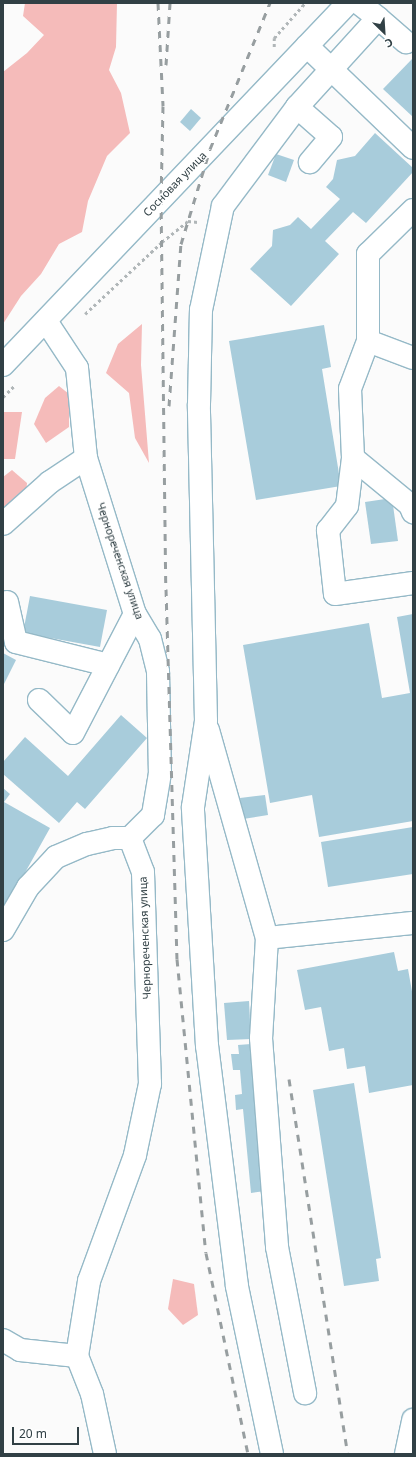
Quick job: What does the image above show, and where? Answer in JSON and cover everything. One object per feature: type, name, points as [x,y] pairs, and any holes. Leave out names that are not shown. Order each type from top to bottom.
[{"type":"street","name":"Сосновая улица","points":[[3,365],[348,3]]},
{"type":"street","points":[[359,3],[406,42]]},
{"type":"street","points":[[272,1454],[237,1286],[207,1046],[193,807],[206,721],[199,404],[201,310],[223,206],[297,107],[378,18]]},
{"type":"street","points":[[308,46],[413,148]]},
{"type":"street","points":[[297,107],[331,137],[310,162]]},
{"type":"street","points":[[413,210],[368,254],[368,341],[350,389],[353,458],[347,506],[328,530],[335,594],[413,582]]},
{"type":"street","name":"Чернореченская улица","points":[[46,321],[77,368],[86,458],[136,614],[150,639],[158,672],[160,773],[152,815],[130,838],[143,872],[150,1084],[135,1155],[89,1281],[77,1356]]},
{"type":"street","points":[[368,341],[413,358]]},
{"type":"street","points":[[3,524],[50,482],[86,458]]},
{"type":"street","points":[[353,458],[410,505],[413,512]]},
{"type":"street","points":[[7,602],[16,642],[108,665]]},
{"type":"street","points":[[39,700],[73,733],[136,614]]},
{"type":"street","points":[[206,721],[267,938],[261,1038],[277,1247],[305,1393]]},
{"type":"street","points":[[3,930],[28,887],[56,857],[87,844],[113,838],[130,838]]},
{"type":"street","points":[[267,938],[413,923]]},
{"type":"street","points":[[3,1340],[20,1350],[77,1356],[92,1394],[105,1454]]},
{"type":"street","points":[[406,1454],[413,1420]]},
{"type":"shaded area","points":[[25,3],[117,3],[116,47],[109,70],[121,93],[130,133],[107,156],[88,201],[82,232],[59,244],[41,274],[21,296],[3,324],[3,72],[27,53],[44,35],[23,16]]},
{"type":"shaded area","points":[[142,324],[141,365],[149,463],[135,438],[129,393],[106,373],[118,344]]},
{"type":"shaded area","points":[[59,386],[69,394],[69,427],[46,443],[34,424],[45,398]]},
{"type":"shaded area","points":[[3,412],[22,412],[15,459],[3,459]]},
{"type":"shaded area","points":[[12,470],[27,483],[24,517],[3,521],[3,477]]},
{"type":"shaded area","points":[[173,1279],[194,1284],[198,1315],[183,1325],[168,1309]]},
{"type":"building","points":[[413,58],[413,117],[383,89]]},
{"type":"building","points":[[191,109],[201,118],[190,131],[180,122]]},
{"type":"building","points":[[375,133],[413,168],[413,172],[366,223],[353,212],[325,241],[339,254],[291,306],[250,269],[272,246],[273,230],[290,225],[298,217],[311,229],[340,199],[326,187],[333,179],[337,160],[355,156]]},
{"type":"building","points":[[276,154],[294,160],[286,182],[268,175]]},
{"type":"building","points":[[324,325],[331,367],[322,369],[341,486],[256,500],[229,341]]},
{"type":"building","points":[[392,498],[398,541],[371,544],[365,502]]},
{"type":"building","points":[[30,596],[107,610],[100,647],[23,633]]},
{"type":"building","points":[[413,614],[413,821],[319,837],[312,795],[270,803],[243,645],[369,623],[382,698],[410,693],[397,617]]},
{"type":"building","points":[[3,653],[16,660],[3,686]]},
{"type":"building","points":[[121,715],[147,738],[85,809],[77,802],[59,823],[3,774],[3,762],[25,737],[68,776]]},
{"type":"building","points":[[3,788],[10,794],[4,802],[50,828],[3,912]]},
{"type":"building","points":[[265,795],[268,815],[243,819],[240,798]]},
{"type":"building","points":[[413,827],[413,874],[328,887],[321,842]]},
{"type":"building","points":[[394,952],[398,971],[408,969],[413,997],[413,1085],[369,1093],[365,1066],[347,1069],[344,1048],[329,1051],[321,1007],[305,1010],[297,970]]},
{"type":"building","points":[[249,1001],[251,1039],[227,1040],[224,1003]]},
{"type":"building","points":[[251,1044],[265,1191],[251,1193],[243,1109],[236,1110],[235,1095],[242,1094],[240,1070],[233,1070],[231,1054],[239,1054],[238,1045]]},
{"type":"building","points":[[354,1083],[381,1258],[376,1259],[379,1281],[344,1286],[313,1090]]},
{"type":"railway","points":[[158,3],[163,106],[161,198],[166,589],[177,959],[206,1253],[248,1454]]},
{"type":"railway","points":[[166,65],[170,3]]},
{"type":"railway","points":[[169,406],[181,244],[210,149],[270,3]]},
{"type":"railway","points":[[289,1079],[348,1454]]}]
